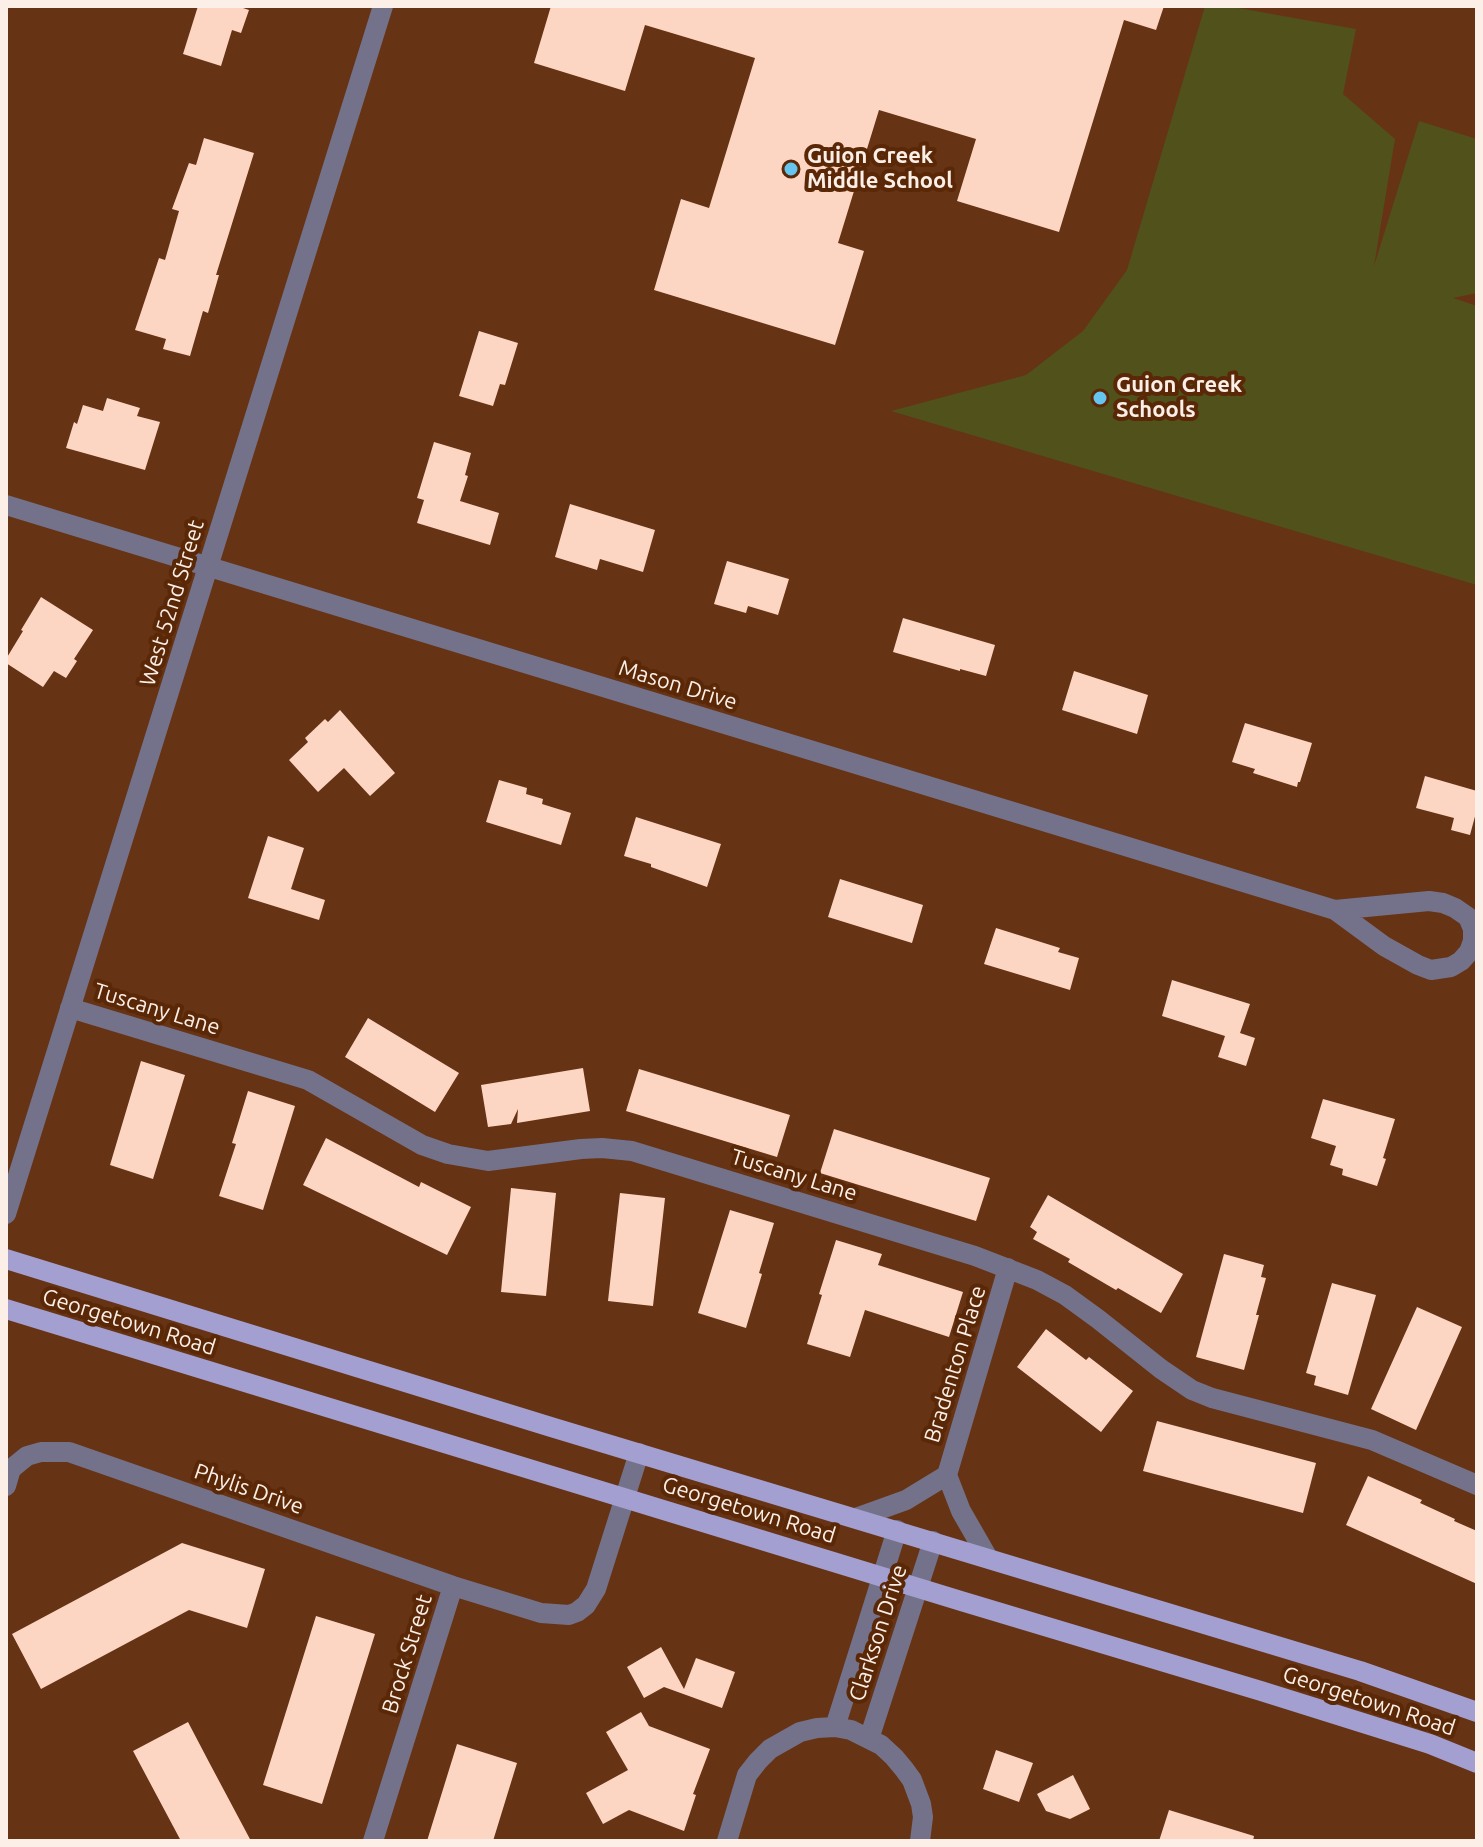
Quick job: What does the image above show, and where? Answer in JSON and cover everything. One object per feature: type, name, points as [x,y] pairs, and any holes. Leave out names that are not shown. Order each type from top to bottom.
[{"type":"main road","name":"Georgetown Road","points":[[6,1259],[1360,1671],[1477,1712]]},
{"type":"main road","name":"Georgetown Road","points":[[6,1309],[1328,1712],[1430,1744],[1477,1763]]},
{"type":"street","name":"West 52nd Street","points":[[6,1214],[383,6]]},
{"type":"street","name":"Mason Drive","points":[[6,505],[1335,910],[1429,901],[1443,903],[1468,917],[1473,929],[1473,941],[1461,961],[1451,967],[1431,970],[1384,946],[1335,910]]},
{"type":"street","name":"Tuscany Lane","points":[[70,1008],[308,1080],[413,1139],[448,1154],[488,1161],[581,1149],[632,1151],[1008,1268],[1065,1295],[1192,1390],[1372,1440],[1477,1485]]},
{"type":"street","name":"Bradenton Place","points":[[947,1475],[1008,1268]]},
{"type":"street","name":"Phylis Drive","points":[[6,1486],[11,1469],[27,1456],[41,1452],[69,1452],[453,1586]]},
{"type":"street","name":"Brock Street","points":[[373,1841],[453,1586],[541,1613],[569,1615],[577,1612],[586,1605],[596,1589],[639,1453]]},
{"type":"street","points":[[856,1518],[906,1500],[947,1475],[961,1511],[988,1558]]},
{"type":"street","name":"Clarkson Drive","points":[[852,1732],[882,1576],[897,1530]]},
{"type":"street","name":"Clarkson Drive","points":[[852,1732],[918,1588],[933,1541]]},
{"type":"street","name":"Clarkson Drive","points":[[727,1841],[747,1775],[764,1755],[800,1732],[817,1728],[852,1732]]},
{"type":"street","points":[[852,1732],[881,1745],[912,1780],[923,1817],[920,1841]]},
{"type":"shaded area","points":[[1205,6],[1227,6],[1356,29],[1343,94],[1395,139],[1374,266],[1419,121],[1477,139],[1477,293],[1453,298],[1477,306],[1477,585],[891,411],[1026,375],[1083,331],[1127,270]]},
{"type":"building","points":[[198,6],[237,6],[249,10],[241,33],[232,30],[221,66],[183,54]]},
{"type":"building","name":"Guion Creek Middle School","points":[[551,6],[1164,6],[1156,30],[1124,20],[1059,232],[957,201],[976,139],[879,110],[838,243],[864,251],[835,345],[654,290],[681,199],[709,208],[755,58],[645,25],[625,91],[534,63]]},
{"type":"building","points":[[204,138],[254,153],[216,275],[219,275],[208,313],[203,311],[190,356],[163,349],[166,339],[135,330],[159,258],[165,260],[179,211],[172,209],[189,163],[196,165]]},
{"type":"building","points":[[479,331],[518,343],[505,385],[500,384],[493,406],[459,396]]},
{"type":"building","points":[[107,398],[140,408],[137,416],[160,422],[145,470],[66,448],[83,405],[103,411]]},
{"type":"building","points":[[434,442],[471,453],[460,501],[499,513],[490,545],[417,523],[424,500],[417,498]]},
{"type":"building","points":[[570,504],[655,530],[643,572],[600,559],[597,570],[555,557]]},
{"type":"building","points":[[727,561],[789,579],[778,615],[748,606],[746,613],[714,604]]},
{"type":"building","points":[[41,597],[93,630],[66,678],[54,671],[43,687],[6,663]]},
{"type":"building","points":[[903,618],[995,645],[986,676],[893,652]]},
{"type":"building","points":[[1074,671],[1148,695],[1137,734],[1062,710]]},
{"type":"building","points":[[340,710],[395,773],[370,796],[344,768],[318,792],[289,760],[308,742],[305,738]]},
{"type":"building","points":[[1245,723],[1312,743],[1297,787],[1253,773],[1255,769],[1232,762]]},
{"type":"building","points":[[1425,776],[1477,791],[1477,809],[1470,835],[1451,830],[1454,818],[1416,808]]},
{"type":"building","points":[[499,780],[527,788],[526,794],[543,799],[542,804],[571,813],[561,845],[486,822]]},
{"type":"building","points":[[636,817],[721,844],[707,887],[624,856]]},
{"type":"building","points":[[268,836],[304,848],[291,889],[325,900],[319,920],[248,898]]},
{"type":"building","points":[[840,879],[923,905],[912,943],[828,917]]},
{"type":"building","points":[[996,928],[1060,948],[1058,952],[1079,958],[1070,990],[984,964]]},
{"type":"building","points":[[1172,980],[1250,1004],[1240,1033],[1255,1038],[1246,1066],[1218,1057],[1225,1036],[1162,1016]]},
{"type":"building","points":[[368,1018],[459,1073],[435,1112],[345,1057]]},
{"type":"building","points":[[141,1061],[185,1075],[153,1179],[110,1165]]},
{"type":"building","points":[[583,1068],[590,1111],[517,1123],[518,1109],[511,1124],[488,1127],[481,1085]]},
{"type":"building","points":[[639,1069],[790,1115],[777,1157],[626,1111]]},
{"type":"building","points":[[248,1091],[295,1106],[263,1210],[219,1196],[236,1144],[232,1143]]},
{"type":"building","points":[[1323,1099],[1395,1119],[1377,1186],[1342,1175],[1343,1169],[1330,1165],[1336,1146],[1311,1138]]},
{"type":"building","points":[[834,1129],[990,1178],[976,1221],[820,1173]]},
{"type":"building","points":[[326,1138],[419,1187],[421,1182],[471,1207],[447,1255],[303,1185]]},
{"type":"building","points":[[511,1188],[556,1193],[546,1296],[501,1292]]},
{"type":"building","points":[[620,1193],[665,1198],[653,1306],[608,1301]]},
{"type":"building","points":[[1048,1195],[1183,1274],[1161,1313],[1118,1288],[1116,1290],[1033,1239],[1037,1232],[1030,1227]]},
{"type":"building","points":[[730,1210],[774,1223],[746,1328],[698,1313]]},
{"type":"building","points":[[836,1240],[882,1254],[878,1265],[963,1292],[949,1337],[865,1310],[850,1357],[807,1344]]},
{"type":"building","points":[[1224,1254],[1264,1265],[1261,1277],[1266,1278],[1256,1315],[1259,1315],[1244,1370],[1196,1357]]},
{"type":"building","points":[[1332,1283],[1376,1295],[1348,1395],[1314,1385],[1316,1376],[1306,1373]]},
{"type":"building","points":[[1417,1307],[1462,1327],[1416,1430],[1371,1409]]},
{"type":"building","points":[[1046,1329],[1133,1391],[1101,1432],[1017,1367]]},
{"type":"building","points":[[1157,1421],[1316,1463],[1303,1513],[1143,1471]]},
{"type":"building","points":[[1368,1476],[1422,1500],[1420,1503],[1477,1531],[1477,1584],[1346,1525]]},
{"type":"building","points":[[182,1543],[265,1569],[247,1628],[189,1610],[41,1689],[12,1634]]},
{"type":"building","points":[[316,1616],[375,1634],[322,1804],[263,1785]]},
{"type":"building","points":[[661,1647],[684,1689],[696,1658],[735,1672],[722,1708],[664,1687],[644,1698],[627,1667]]},
{"type":"building","points":[[641,1712],[649,1726],[710,1749],[693,1794],[696,1795],[684,1831],[629,1810],[603,1824],[586,1793],[628,1770],[606,1732]]},
{"type":"building","points":[[188,1722],[251,1841],[181,1841],[133,1751]]},
{"type":"building","points":[[457,1744],[517,1763],[493,1841],[427,1841]]},
{"type":"building","points":[[996,1750],[1033,1763],[1019,1802],[983,1789]]},
{"type":"building","points":[[1073,1775],[1090,1809],[1070,1819],[1046,1811],[1037,1794]]},
{"type":"building","points":[[1169,1810],[1254,1836],[1253,1841],[1159,1841]]},
{"type":"place","name":"Guion Creek Middle School","points":[[791,169]]},
{"type":"place","name":"Guion Creek Schools","points":[[1100,398]]}]
